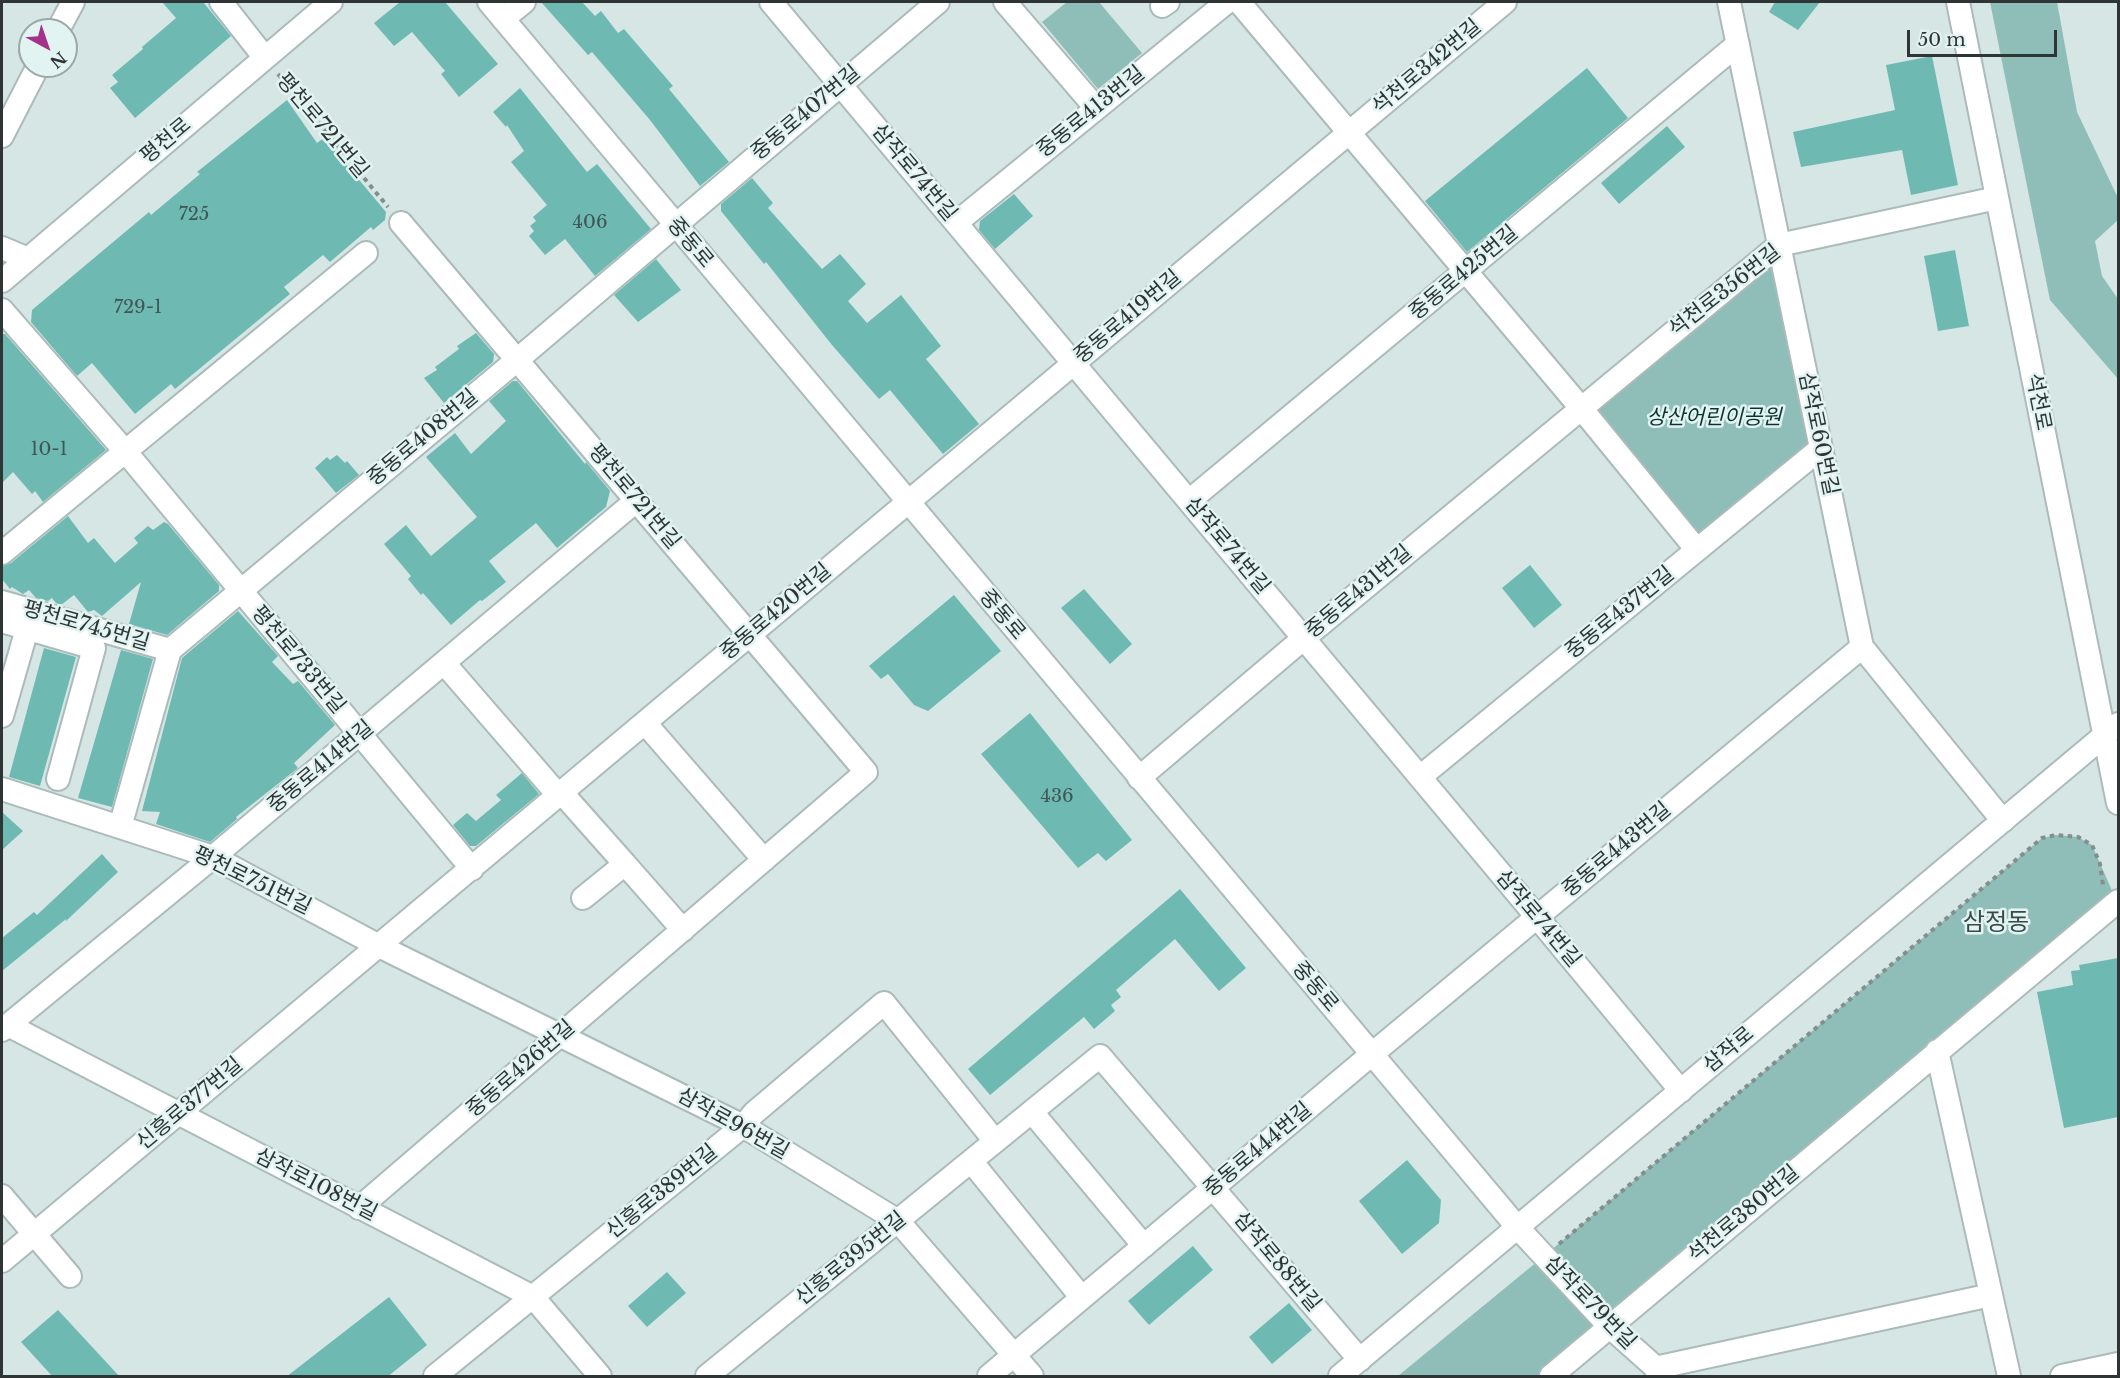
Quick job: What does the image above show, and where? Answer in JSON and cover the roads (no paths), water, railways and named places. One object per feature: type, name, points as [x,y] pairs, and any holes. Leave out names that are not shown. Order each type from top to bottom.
[{"type":"street","points":[[64,18],[73,2]]},
{"type":"street","points":[[221,2],[265,58]]},
{"type":"street","name":"평천로","points":[[2,281],[332,2]]},
{"type":"street","name":"중동로","points":[[489,2],[1518,1228]]},
{"type":"street","points":[[504,19],[524,2]]},
{"type":"street","name":"삼작로74번길","points":[[771,2],[1681,1091]]},
{"type":"street","name":"중동로407번길","points":[[675,224],[938,2]]},
{"type":"street","points":[[1005,2],[1096,108]]},
{"type":"street","name":"중동로413번길","points":[[956,223],[1227,2]]},
{"type":"street","points":[[1239,2],[1581,408],[1697,550]]},
{"type":"street","name":"석천로342번길","points":[[1348,132],[1505,2]]},
{"type":"street","name":"삼작로60번길","points":[[1729,2],[1862,647],[2003,820]]},
{"type":"street","name":"석천로","points":[[1958,2],[1997,198],[2114,734],[2118,803]]},
{"type":"street","name":"중동로425번길","points":[[1189,501],[1738,44]]},
{"type":"street","points":[[2,136],[32,78]]},
{"type":"street","name":"중동로419번길","points":[[907,501],[1348,132]]},
{"type":"street","name":"석천로356번길","points":[[1581,408],[1779,245],[1997,198]]},
{"type":"street","name":"평천로721번길","points":[[401,223],[866,772]]},
{"type":"street","name":"중동로408번길","points":[[171,650],[517,360],[675,224]]},
{"type":"street","points":[[2,248],[28,259]]},
{"type":"street","points":[[2,553],[366,253]]},
{"type":"street","name":"평천로733번길","points":[[2,310],[125,452],[472,869]]},
{"type":"street","name":"중동로431번길","points":[[1139,778],[1581,408]]},
{"type":"street","name":"중동로437번길","points":[[1420,777],[1820,449]]},
{"type":"street","name":"중동로414번길","points":[[5,1027],[213,857],[637,500]]},
{"type":"street","name":"중동로420번길","points":[[379,946],[907,501]]},
{"type":"street","name":"평천로745번길","points":[[2,602],[171,650]]},
{"type":"street","points":[[2,621],[94,648],[58,779]]},
{"type":"street","points":[[2,716],[27,629]]},
{"type":"street","name":"중동로443번길","points":[[1372,1054],[1862,647]]},
{"type":"street","points":[[120,827],[171,650]]},
{"type":"street","points":[[444,663],[552,788],[562,793],[683,930]]},
{"type":"street","points":[[645,723],[764,860]]},
{"type":"street","name":"삼작로","points":[[1340,1377],[2003,820],[2114,734]]},
{"type":"street","name":"중동로426번길","points":[[359,1208],[866,772]]},
{"type":"street","name":"평천로751번길","points":[[2,789],[213,857],[379,946]]},
{"type":"street","points":[[583,898],[620,859]]},
{"type":"street","name":"석천로380번길","points":[[1551,1377],[1937,1051],[2111,893]]},
{"type":"street","name":"삼작로96번길","points":[[379,946],[743,1126],[898,1221],[1032,1377]]},
{"type":"street","name":"신흥로377번길","points":[[2,1261],[379,946]]},
{"type":"street","name":"신흥로389번길","points":[[435,1377],[743,1126],[754,1113],[884,1003],[995,1141]]},
{"type":"street","name":"삼작로108번길","points":[[5,1027],[532,1297],[592,1374]]},
{"type":"street","points":[[1937,1051],[2009,1377]]},
{"type":"street","name":"중동로444번길","points":[[989,1377],[1372,1054]]},
{"type":"street","name":"삼작로88번길","points":[[1100,1056],[1360,1360]]},
{"type":"street","name":"신흥로395번길","points":[[707,1377],[1100,1056]]},
{"type":"street","points":[[1032,1112],[1144,1246]]},
{"type":"street","points":[[971,1161],[1082,1298]]},
{"type":"street","points":[[2,1196],[70,1276]]},
{"type":"street","name":"삼작로79번길","points":[[1518,1228],[1610,1327],[1660,1372]]},
{"type":"street","points":[[1660,1372],[1991,1295]]},
{"type":"street","points":[[2062,1377],[2118,1364]]},
{"type":"district","name":"삼정동","points":[[1996,923]]},
{"type":"park label","name":"상산어린이공원","points":[[1714,418]]}]
